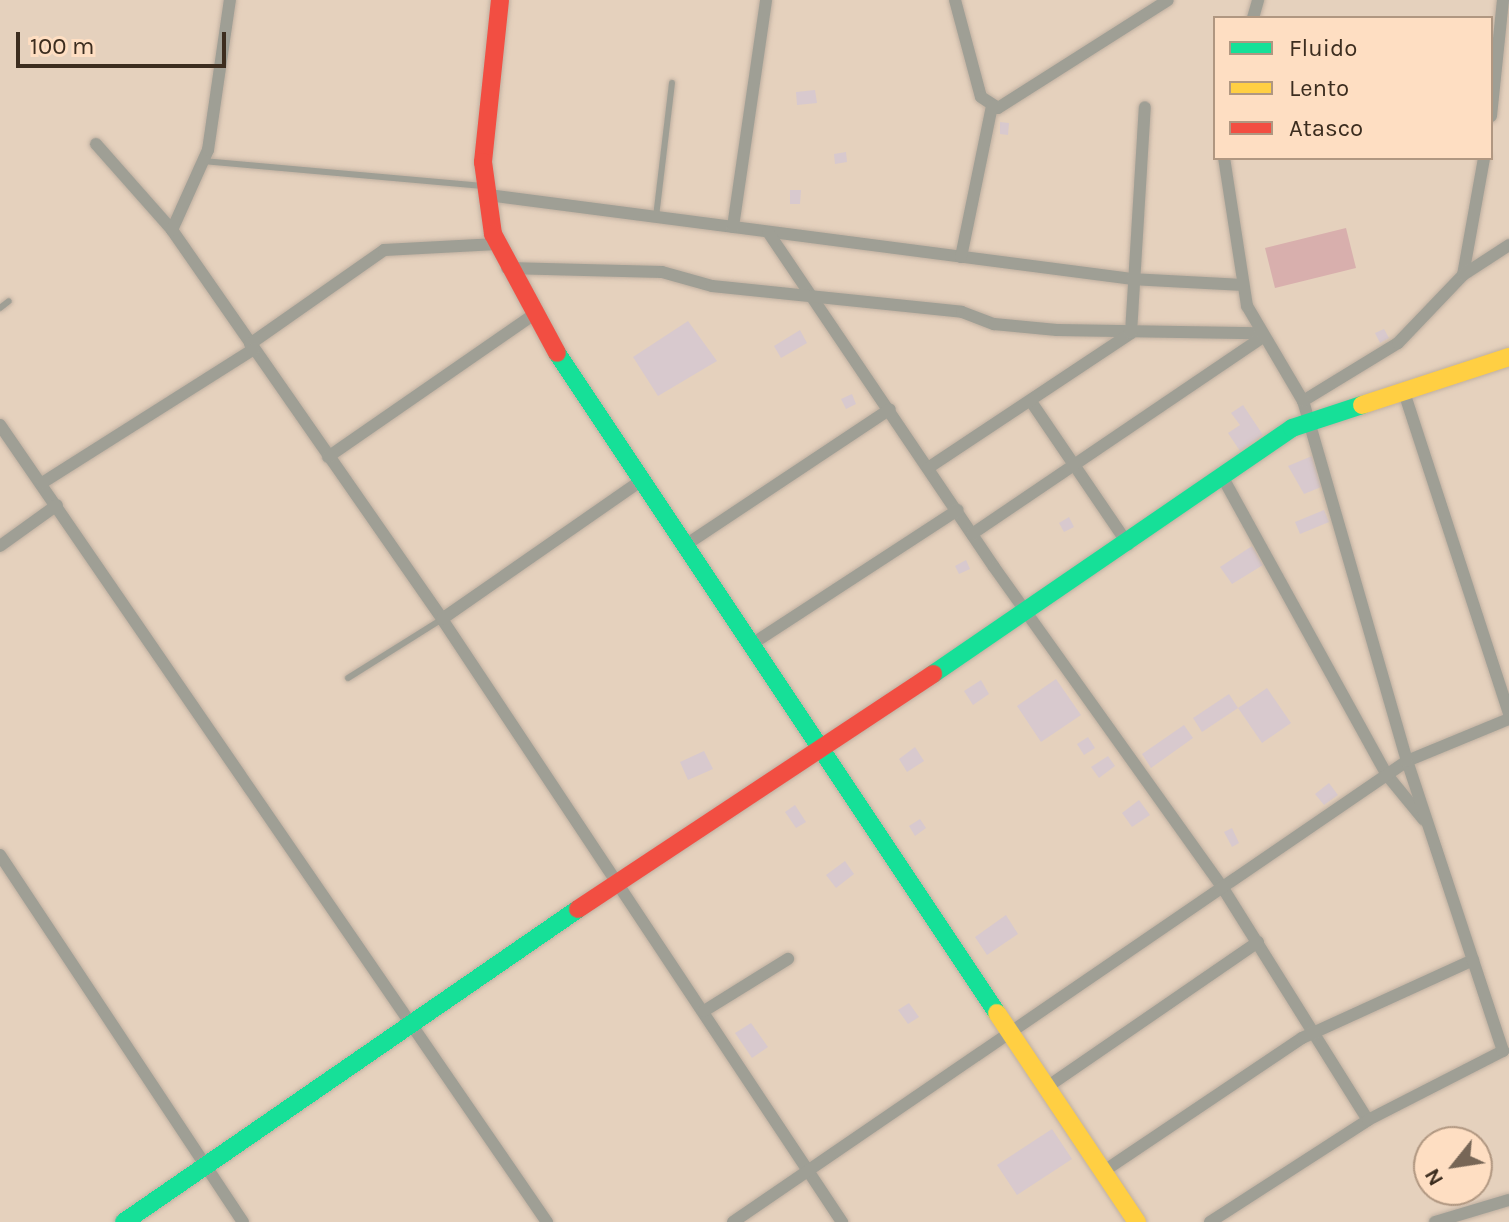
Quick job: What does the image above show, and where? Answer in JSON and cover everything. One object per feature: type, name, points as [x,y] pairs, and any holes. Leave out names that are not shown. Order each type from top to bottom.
[{"type":"street","points":[[172,230],[203,161],[230,0]]},
{"type":"street","points":[[500,0],[482,133],[487,191],[497,244],[532,316],[749,646],[1137,1222]]},
{"type":"street","points":[[733,227],[766,0]]},
{"type":"street","points":[[955,0],[981,97],[992,106],[1003,107],[1168,0]]},
{"type":"street","points":[[1493,97],[1503,0]]},
{"type":"street","points":[[961,257],[992,106]]},
{"type":"street","points":[[1131,333],[1145,107]]},
{"type":"street","points":[[96,144],[172,230],[442,619],[621,882],[842,1222]]},
{"type":"street","points":[[1210,1222],[1368,1120],[1503,1051],[1505,1040],[1473,960],[1407,761],[1303,401],[1258,336],[1242,285],[1224,160]]},
{"type":"street","points":[[1463,275],[1484,160]]},
{"type":"street","points":[[487,191],[656,217],[1132,279],[1242,285]]},
{"type":"street","points":[[768,232],[1026,613],[1221,885],[1368,1120]]},
{"type":"street","points":[[42,483],[252,346],[384,250],[497,244]]},
{"type":"street","points":[[1303,401],[1398,343],[1463,275],[1509,245]]},
{"type":"street","points":[[507,268],[662,272],[816,299],[1131,333],[1258,336]]},
{"type":"street","points":[[328,457],[532,316]]},
{"type":"street","points":[[928,468],[1032,403],[1131,333]]},
{"type":"street","points":[[972,534],[1258,336]]},
{"type":"street","points":[[124,1222],[409,1021],[1026,613],[1307,420],[1403,389],[1507,363]]},
{"type":"street","points":[[733,1222],[1008,1029],[1407,761],[1509,716],[1403,389]]},
{"type":"street","points":[[1032,403],[1128,544]]},
{"type":"street","points":[[684,546],[890,409]]},
{"type":"street","points":[[0,425],[547,1222]]},
{"type":"street","points":[[1223,478],[1387,775],[1428,825]]},
{"type":"street","points":[[442,619],[642,480]]},
{"type":"street","points":[[0,546],[57,505]]},
{"type":"street","points":[[749,646],[958,510]]},
{"type":"street","points":[[0,855],[243,1222]]},
{"type":"street","points":[[1047,1087],[1258,942]]},
{"type":"street","points":[[704,1011],[788,959]]},
{"type":"street","points":[[1104,1171],[1313,1036],[1473,960]]},
{"type":"street","points":[[1435,1222],[1509,1200]]},
{"type":"lane","points":[[656,217],[672,83]]},
{"type":"lane","points":[[203,161],[487,191]]},
{"type":"lane","points":[[0,308],[9,301]]},
{"type":"lane","points":[[348,678],[442,619]]},
{"type":"shaded area","points":[[1346,228],[1356,268],[1275,288],[1265,248]]},
{"type":"building","points":[[815,90],[817,103],[797,105],[796,92]]},
{"type":"building","points":[[1000,122],[1009,123],[1008,135],[1000,134]]},
{"type":"building","points":[[846,152],[847,162],[835,164],[834,154]]},
{"type":"building","points":[[790,190],[801,190],[800,204],[790,204]]},
{"type":"building","points":[[688,321],[717,361],[658,396],[633,357]]},
{"type":"building","points":[[1384,329],[1389,338],[1380,343],[1375,333]]},
{"type":"building","points":[[800,330],[807,343],[781,358],[774,346]]},
{"type":"building","points":[[852,394],[856,404],[846,409],[841,399]]},
{"type":"building","points":[[1243,405],[1263,435],[1240,451],[1228,433],[1240,425],[1231,413]]},
{"type":"building","points":[[1312,456],[1321,487],[1304,494],[1288,466]]},
{"type":"building","points":[[1324,510],[1329,522],[1300,534],[1295,522]]},
{"type":"building","points":[[1069,517],[1074,527],[1064,532],[1059,523]]},
{"type":"building","points":[[1252,546],[1263,565],[1232,584],[1220,567]]},
{"type":"building","points":[[966,560],[970,569],[959,574],[955,566]]},
{"type":"building","points":[[1056,679],[1081,715],[1041,742],[1017,706]]},
{"type":"building","points":[[981,680],[989,694],[973,705],[964,691]]},
{"type":"building","points":[[1267,688],[1291,723],[1262,743],[1238,708]]},
{"type":"building","points":[[1229,694],[1238,708],[1202,732],[1193,718]]},
{"type":"building","points":[[1184,725],[1193,738],[1151,768],[1142,754]]},
{"type":"building","points":[[1088,737],[1095,748],[1084,755],[1077,744]]},
{"type":"building","points":[[915,747],[924,761],[907,772],[899,759]]},
{"type":"building","points":[[704,751],[713,769],[688,780],[680,762]]},
{"type":"building","points":[[1108,756],[1115,766],[1099,778],[1091,767]]},
{"type":"building","points":[[1329,783],[1338,795],[1324,805],[1315,794]]},
{"type":"building","points":[[1139,800],[1150,815],[1132,827],[1122,813]]},
{"type":"building","points":[[795,805],[806,822],[796,828],[785,812]]},
{"type":"building","points":[[920,819],[926,828],[915,836],[909,826]]},
{"type":"building","points":[[1232,828],[1239,843],[1232,847],[1224,832]]},
{"type":"building","points":[[845,861],[854,874],[836,888],[826,875]]},
{"type":"building","points":[[1006,915],[1018,934],[987,955],[975,937]]},
{"type":"building","points":[[909,1003],[919,1017],[908,1024],[898,1010]]},
{"type":"building","points":[[751,1023],[768,1047],[752,1058],[735,1033]]},
{"type":"building","points":[[1052,1129],[1072,1159],[1017,1195],[997,1165]]},
{"type":"traffic: fast","points":[[557,353],[997,1013]]},
{"type":"traffic: fast","points":[[933,674],[1292,428],[1362,405]]},
{"type":"traffic: fast","points":[[124,1222],[578,909]]},
{"type":"traffic: slow","points":[[1362,405],[1509,357]]},
{"type":"traffic: slow","points":[[997,1013],[1137,1222]]},
{"type":"traffic: jam","points":[[500,0],[483,162],[493,234],[557,353]]},
{"type":"traffic: jam","points":[[578,909],[933,674]]}]
